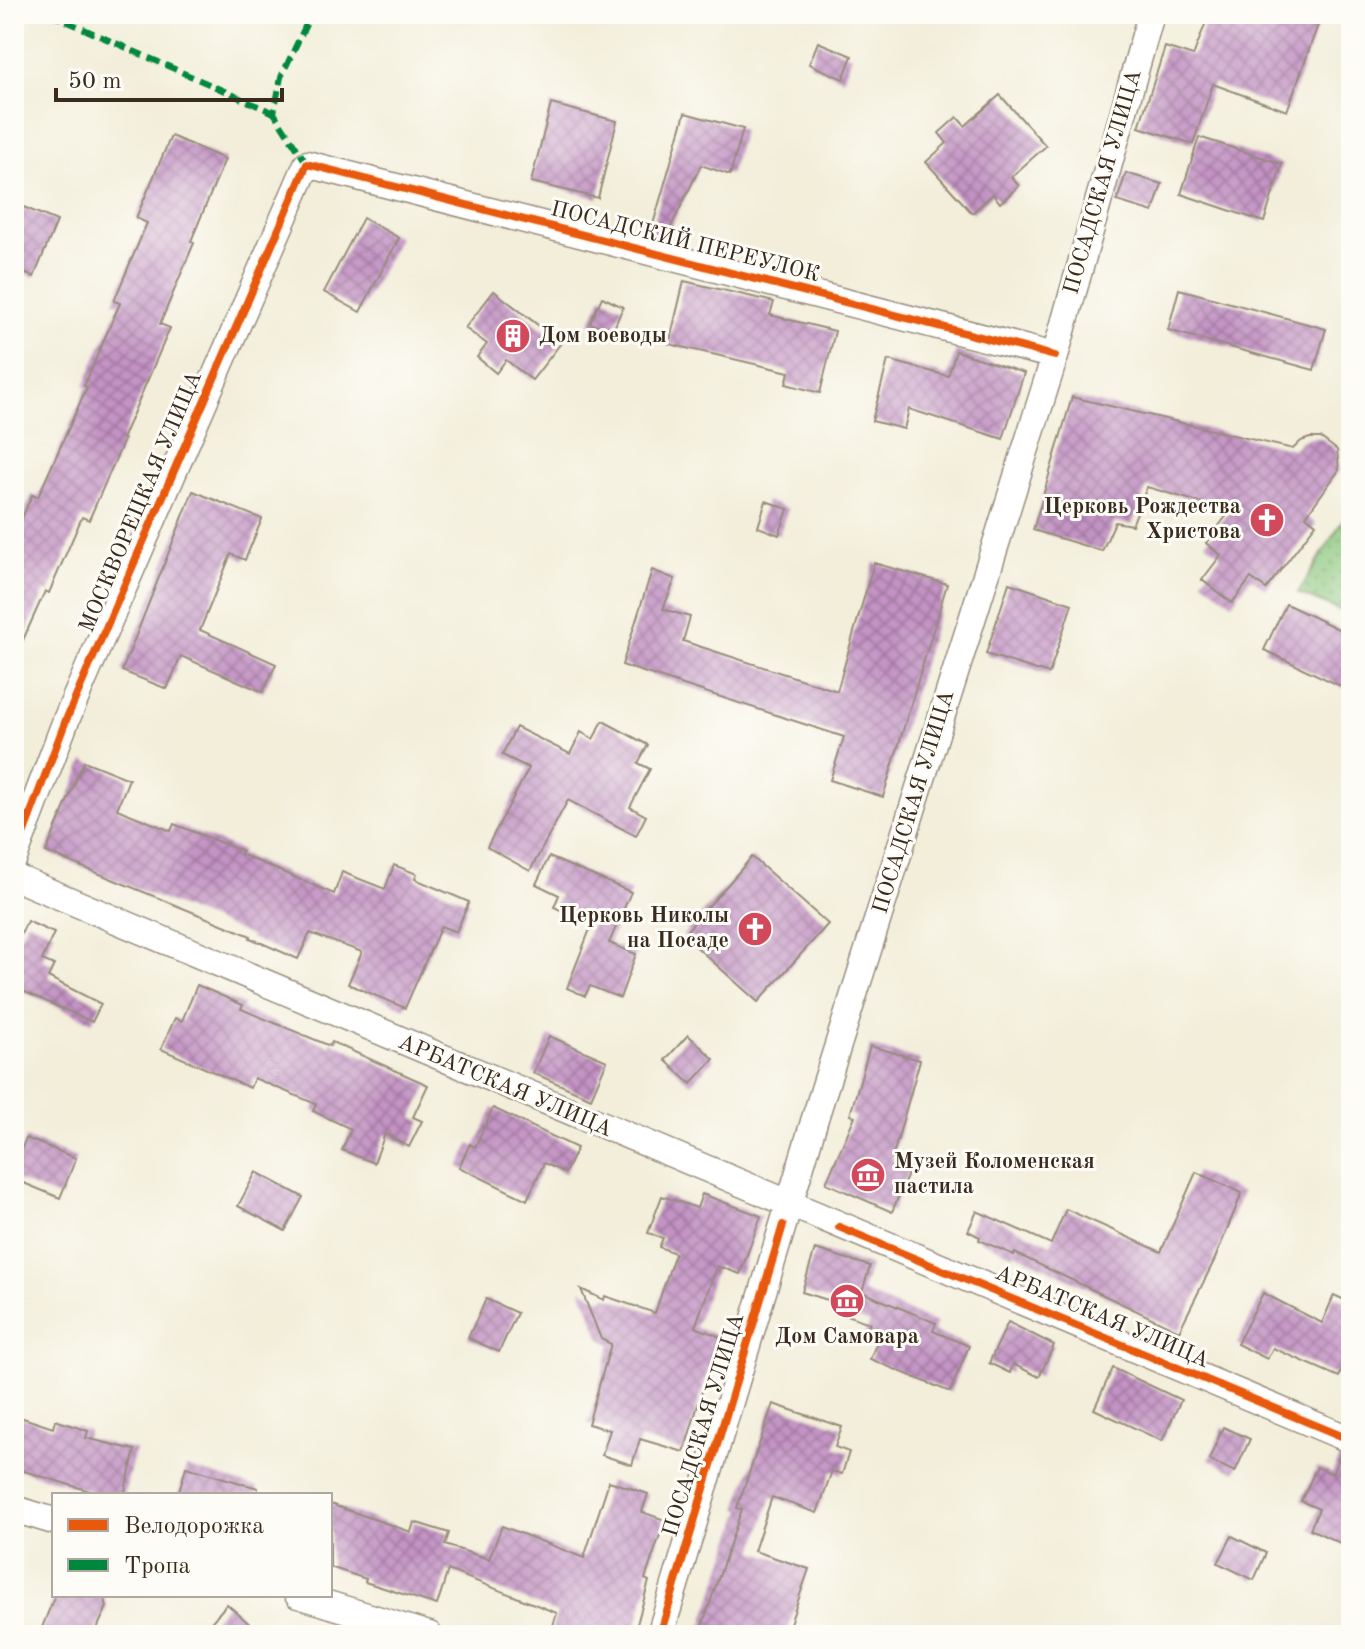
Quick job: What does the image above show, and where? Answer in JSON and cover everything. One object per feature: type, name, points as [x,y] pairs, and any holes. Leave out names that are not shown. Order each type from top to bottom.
[{"type":"street","name":"ПОСАДСКАЯ УЛИЦА","points":[[660,1635],[789,1206],[1055,356],[1151,14]]},
{"type":"street","name":"ПОСАДСКИЙ ПЕРЕУЛОК","points":[[307,164],[1055,356]]},
{"type":"street","name":"МОСКВОРЕЦКАЯ УЛИЦА","points":[[14,858],[66,720],[307,164]]},
{"type":"street","name":"АРБАТСКАЯ УЛИЦА","points":[[14,877],[789,1206],[1351,1440]]},
{"type":"street","points":[[14,1509],[52,1520]]},
{"type":"street","points":[[305,1597],[429,1635]]},
{"type":"green space","points":[[1351,507],[1351,615],[1298,593]]},
{"type":"building","points":[[1209,14],[1306,14],[1320,19],[1287,111],[1213,84],[1193,144],[1139,127],[1165,47],[1193,56]]},
{"type":"building","points":[[818,42],[852,56],[843,79],[809,64]]},
{"type":"building","points":[[1000,95],[1046,146],[1011,177],[1019,186],[1000,203],[993,194],[972,213],[926,162],[947,143],[939,133],[957,117],[965,126]]},
{"type":"building","points":[[551,104],[617,121],[598,198],[531,182]]},
{"type":"building","points":[[685,113],[743,129],[730,175],[701,165],[665,239],[650,235]]},
{"type":"building","points":[[171,136],[225,159],[160,324],[170,328],[124,440],[89,520],[82,517],[49,593],[45,591],[14,660],[14,536],[32,495],[38,497],[120,303],[114,301],[147,223],[136,218]]},
{"type":"building","points":[[1199,137],[1282,164],[1264,222],[1181,194]]},
{"type":"building","points":[[1126,173],[1162,184],[1153,212],[1117,201]]},
{"type":"building","points":[[14,203],[57,221],[34,277],[14,269]]},
{"type":"building","points":[[363,218],[399,238],[360,312],[324,292]]},
{"type":"building","points":[[684,281],[774,302],[770,315],[835,331],[820,393],[786,384],[789,372],[669,344]]},
{"type":"building","points":[[1179,289],[1326,329],[1314,370],[1168,330]]},
{"type":"building","name":"Дом воеводы","points":[[494,291],[561,343],[532,380],[506,360],[496,373],[477,357],[487,344],[465,328]]},
{"type":"building","points":[[602,297],[623,307],[612,333],[590,323]]},
{"type":"building","points":[[956,351],[1024,373],[1003,439],[909,409],[904,429],[872,421],[888,360],[948,376]]},
{"type":"building","points":[[1072,397],[1293,449],[1301,441],[1321,438],[1337,450],[1339,470],[1306,516],[1316,524],[1266,589],[1251,578],[1232,603],[1202,580],[1221,555],[1206,543],[1230,511],[1147,487],[1132,525],[1115,522],[1102,551],[1033,530]]},
{"type":"building","points":[[193,491],[262,519],[245,560],[231,554],[200,630],[276,664],[263,692],[181,656],[167,689],[122,671]]},
{"type":"building","points":[[766,501],[788,509],[779,535],[758,527]]},
{"type":"building","points":[[874,563],[947,584],[883,797],[830,780],[844,737],[622,665],[652,570],[675,579],[663,609],[690,617],[683,641],[837,691]]},
{"type":"building","points":[[1009,583],[1072,604],[1049,674],[986,654]]},
{"type":"building","points":[[1286,604],[1351,635],[1351,691],[1264,650]]},
{"type":"building","points":[[603,721],[648,745],[638,763],[650,769],[630,807],[646,816],[636,836],[568,800],[530,871],[487,847],[529,768],[502,755],[516,727],[570,754],[581,732],[593,739]]},
{"type":"building","points":[[84,761],[129,779],[117,809],[171,831],[174,824],[242,851],[240,854],[334,894],[342,872],[385,889],[394,865],[417,874],[415,879],[469,902],[456,932],[441,926],[405,1008],[348,984],[362,952],[310,933],[298,959],[251,936],[46,852]]},
{"type":"building","points":[[549,857],[631,892],[609,943],[636,954],[620,998],[590,986],[585,996],[567,988],[592,924],[554,907],[559,895],[536,884]]},
{"type":"building","name":"Церковь Николы на Посаде","points":[[752,857],[828,924],[758,1002],[683,935]]},
{"type":"building","points":[[27,921],[54,933],[42,960],[54,965],[48,977],[101,1004],[92,1022],[14,987],[14,950]]},
{"type":"building","points":[[197,985],[243,1005],[241,1009],[330,1046],[332,1042],[428,1085],[413,1117],[422,1121],[409,1147],[385,1134],[374,1163],[342,1150],[351,1129],[313,1111],[316,1104],[254,1078],[250,1088],[161,1049],[175,1018],[182,1021]]},
{"type":"building","points":[[688,1035],[714,1059],[691,1084],[665,1060]]},
{"type":"building","points":[[549,1036],[607,1061],[591,1098],[533,1073]]},
{"type":"building","points":[[870,1046],[920,1060],[892,1159],[911,1167],[892,1212],[826,1183],[855,1116],[850,1115]]},
{"type":"building","points":[[493,1108],[577,1148],[565,1173],[544,1163],[527,1200],[459,1167],[470,1144],[475,1147]]},
{"type":"building","points":[[26,1138],[76,1158],[60,1198],[14,1179],[14,1168]]},
{"type":"building","points":[[256,1172],[303,1197],[285,1231],[238,1206]]},
{"type":"building","points":[[1196,1172],[1242,1193],[1214,1261],[1179,1331],[1015,1253],[979,1240],[980,1237],[968,1231],[977,1211],[1051,1244],[1066,1209],[1161,1252]]},
{"type":"building","points":[[702,1194],[761,1216],[740,1274],[717,1266],[695,1327],[721,1337],[684,1452],[640,1439],[632,1465],[602,1455],[610,1430],[588,1424],[611,1344],[601,1339],[581,1289],[604,1300],[605,1296],[655,1313],[675,1253],[659,1247],[663,1238],[648,1233],[662,1196],[697,1208]]},
{"type":"building","points":[[815,1249],[870,1266],[862,1292],[936,1323],[933,1331],[969,1346],[950,1392],[870,1359],[877,1342],[864,1336],[870,1323],[831,1310],[834,1302],[802,1292]]},
{"type":"building","points":[[1263,1293],[1322,1323],[1334,1295],[1351,1303],[1351,1349],[1339,1377],[1273,1348],[1267,1359],[1237,1344]]},
{"type":"building","points":[[486,1299],[517,1313],[499,1352],[468,1338]]},
{"type":"building","points":[[1008,1322],[1054,1345],[1039,1377],[1013,1364],[1010,1373],[989,1363]]},
{"type":"building","points":[[1113,1368],[1181,1400],[1162,1441],[1094,1409]]},
{"type":"building","points":[[773,1404],[842,1427],[835,1447],[849,1452],[842,1474],[832,1471],[817,1513],[772,1497],[754,1551],[809,1569],[786,1635],[699,1635],[742,1509],[737,1508]]},
{"type":"building","points":[[14,1415],[53,1428],[55,1420],[88,1431],[86,1438],[135,1450],[124,1493],[96,1493],[14,1468]]},
{"type":"building","points":[[1223,1427],[1250,1439],[1235,1472],[1209,1460]]},
{"type":"building","points":[[1341,1453],[1351,1456],[1351,1548],[1310,1529],[1319,1509],[1301,1501],[1317,1467],[1332,1474]]},
{"type":"building","points":[[186,1467],[258,1488],[257,1493],[179,1493]]},
{"type":"building","points":[[609,1481],[648,1494],[642,1512],[665,1520],[645,1579],[649,1581],[634,1635],[550,1635],[557,1613],[448,1570],[437,1605],[365,1582],[366,1579],[332,1568],[332,1505],[411,1532],[414,1522],[449,1533],[445,1545],[489,1559],[502,1526],[584,1558]]},
{"type":"building","points":[[1232,1536],[1266,1553],[1254,1580],[1218,1563]]},
{"type":"building","points":[[54,1597],[104,1597],[107,1607],[94,1635],[39,1635]]},
{"type":"building","points":[[227,1604],[262,1635],[200,1635]]},
{"type":"marked path","points":[[50,14],[274,113]]},
{"type":"marked path","points":[[307,164],[274,113],[281,77],[311,14]]},
{"type":"cycle path","points":[[14,858],[66,720],[307,164],[1055,356]]},
{"type":"cycle path","points":[[660,1635],[783,1225]]},
{"type":"cycle path","points":[[839,1227],[1351,1440]]},
{"type":"place","name":"Дом воеводы","points":[[513,336]]},
{"type":"place","name":"Церковь Рождества Христова","points":[[1267,520]]},
{"type":"place","name":"Церковь Николы на Посаде","points":[[755,929]]},
{"type":"place","name":"Музей Коломенская пастила","points":[[868,1175]]},
{"type":"place","name":"Дом Самовара","points":[[847,1301]]}]
